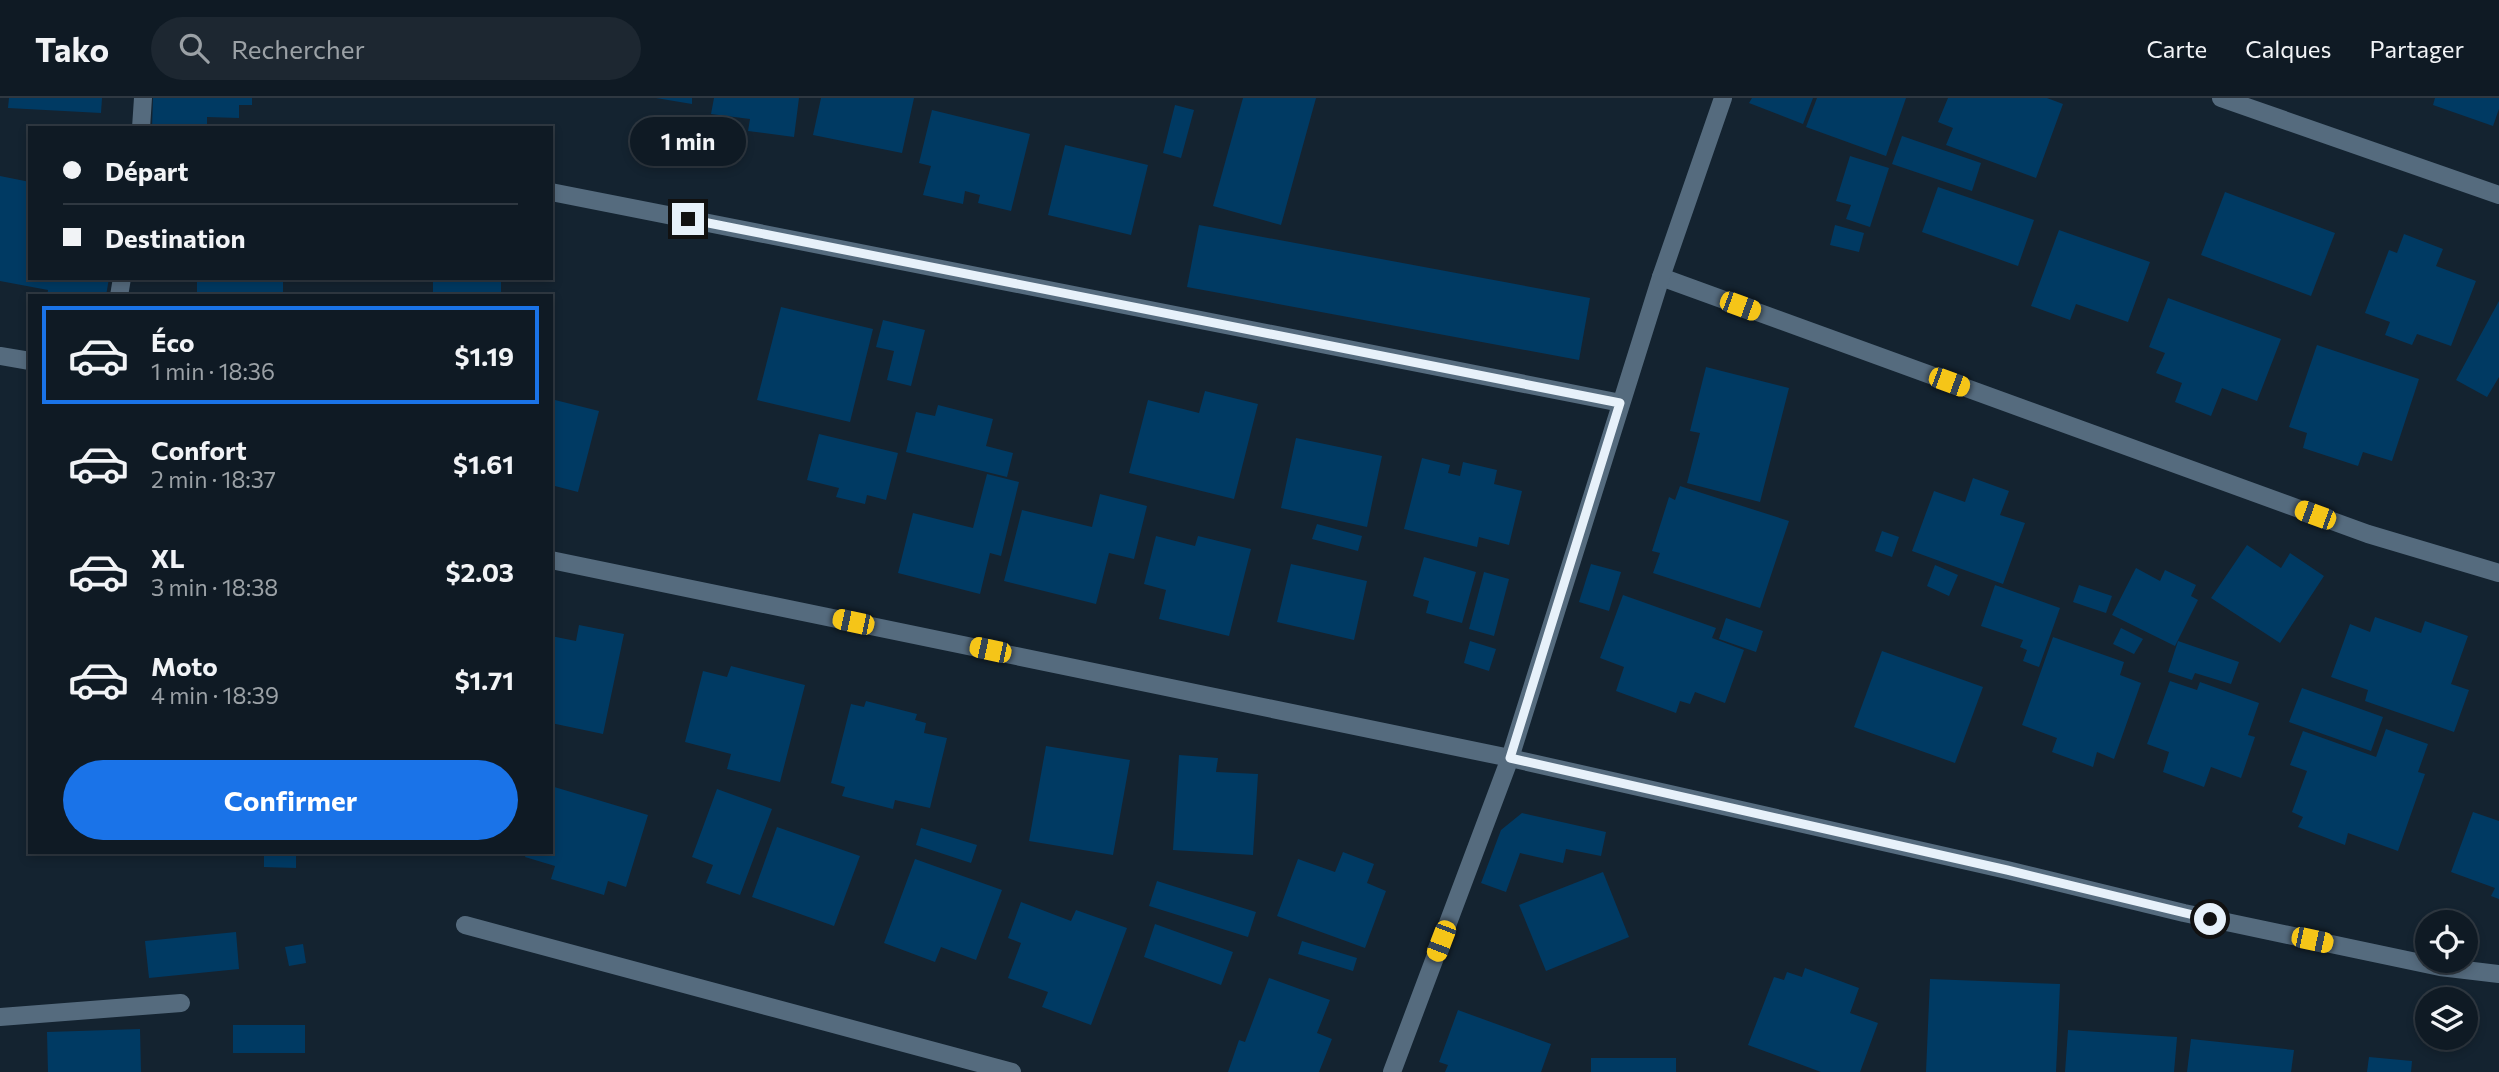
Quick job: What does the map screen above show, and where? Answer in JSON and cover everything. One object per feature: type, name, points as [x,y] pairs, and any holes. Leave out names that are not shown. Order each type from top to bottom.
[{"type":"street","points":[[141,126],[143,98]]},
{"type":"street","points":[[1392,1072],[1510,758],[1620,403],[1723,98]]},
{"type":"street","points":[[2221,98],[2499,195]]},
{"type":"street","points":[[553,192],[1620,403]]},
{"type":"street","points":[[1661,277],[2368,534],[2499,573]]},
{"type":"street","points":[[0,356],[28,361]]},
{"type":"street","points":[[553,560],[1510,758],[2007,870],[2184,913],[2440,967],[2499,974]]},
{"type":"street","points":[[465,925],[1012,1072]]},
{"type":"street","points":[[0,1017],[181,1003]]},
{"type":"building","points":[[9,98],[102,98],[101,113],[8,108]]},
{"type":"building","points":[[153,98],[252,98],[252,105],[239,105],[239,118],[207,117],[207,126],[152,126]]},
{"type":"building","points":[[656,98],[692,98],[692,104]]},
{"type":"building","points":[[714,98],[799,98],[794,137],[748,131],[750,119],[711,114]]},
{"type":"building","points":[[821,98],[914,98],[902,153],[813,135]]},
{"type":"building","points":[[1243,98],[1316,98],[1281,225],[1213,206]]},
{"type":"building","points":[[1752,98],[1813,98],[1803,124],[1749,103]]},
{"type":"building","points":[[1817,98],[1906,98],[1886,156],[1806,127]]},
{"type":"building","points":[[1948,98],[2047,98],[2063,104],[2036,178],[1946,145],[1953,128],[1938,122]]},
{"type":"building","points":[[2435,98],[2499,98],[2499,109],[2493,126],[2433,105]]},
{"type":"building","points":[[1175,105],[1194,110],[1181,158],[1163,153]]},
{"type":"building","points":[[932,110],[1030,134],[1011,211],[978,203],[980,195],[965,191],[963,204],[923,195],[931,166],[919,163]]},
{"type":"building","points":[[1902,136],[1981,163],[1972,191],[1892,164]]},
{"type":"building","points":[[1065,145],[1148,165],[1131,235],[1048,215]]},
{"type":"building","points":[[1850,156],[1889,168],[1870,227],[1846,219],[1851,205],[1836,201]]},
{"type":"building","points":[[0,176],[28,182],[28,280],[109,280],[106,294],[47,294],[48,290],[0,281]]},
{"type":"building","points":[[1938,187],[2034,220],[2018,266],[1922,232]]},
{"type":"building","points":[[2225,192],[2335,233],[2311,296],[2201,255]]},
{"type":"building","points":[[1199,225],[1590,298],[1579,360],[1187,287]]},
{"type":"building","points":[[1835,225],[1864,233],[1859,252],[1830,245]]},
{"type":"building","points":[[2059,230],[2150,262],[2128,322],[2076,304],[2070,320],[2031,306]]},
{"type":"building","points":[[2404,234],[2443,249],[2436,266],[2476,281],[2451,346],[2417,334],[2412,345],[2385,335],[2390,322],[2365,313],[2389,250],[2397,253]]},
{"type":"building","points":[[197,280],[283,280],[283,294],[197,294]]},
{"type":"building","points":[[433,280],[501,280],[501,294],[433,294]]},
{"type":"building","points":[[2168,298],[2281,339],[2257,401],[2222,388],[2211,416],[2175,402],[2182,383],[2156,373],[2165,353],[2149,347]]},
{"type":"building","points":[[2499,301],[2499,377],[2487,397],[2456,380]]},
{"type":"building","points":[[781,307],[873,329],[850,422],[757,400]]},
{"type":"building","points":[[883,320],[925,330],[911,386],[887,380],[894,351],[876,347]]},
{"type":"building","points":[[2317,345],[2419,379],[2392,461],[2363,452],[2358,466],[2303,448],[2307,433],[2289,427]]},
{"type":"building","points":[[1706,367],[1789,388],[1760,502],[1687,483],[1700,433],[1690,431]]},
{"type":"building","points":[[1205,391],[1258,404],[1234,499],[1129,473],[1148,400],[1199,413]]},
{"type":"building","points":[[553,400],[599,411],[578,492],[553,486]]},
{"type":"building","points":[[938,405],[993,419],[986,446],[1013,453],[1007,477],[906,452],[916,412],[935,416]]},
{"type":"building","points":[[819,434],[898,453],[886,500],[867,495],[865,504],[836,497],[839,488],[807,480]]},
{"type":"building","points":[[1296,438],[1382,456],[1367,527],[1281,508]]},
{"type":"building","points":[[1422,458],[1450,465],[1448,473],[1460,476],[1463,462],[1497,470],[1494,484],[1522,491],[1509,545],[1479,537],[1477,547],[1404,529]]},
{"type":"building","points":[[987,474],[1019,482],[1001,556],[990,553],[980,594],[898,573],[913,513],[973,528]]},
{"type":"building","points":[[1973,478],[2009,491],[2000,515],[2025,523],[2003,584],[1912,551],[1934,491],[1965,502]]},
{"type":"building","points":[[1680,486],[1789,521],[1760,608],[1653,573],[1660,553],[1652,551],[1669,497],[1675,500]]},
{"type":"building","points":[[1100,494],[1147,506],[1134,559],[1109,553],[1096,604],[1004,581],[1022,510],[1092,527]]},
{"type":"building","points":[[1317,524],[1362,536],[1358,551],[1312,539]]},
{"type":"building","points":[[1882,531],[1899,537],[1892,557],[1875,551]]},
{"type":"building","points":[[1156,536],[1195,546],[1198,536],[1251,549],[1229,636],[1159,619],[1166,590],[1144,584]]},
{"type":"building","points":[[2247,545],[2281,568],[2290,553],[2324,576],[2280,643],[2211,598]]},
{"type":"building","points":[[1424,557],[1476,572],[1462,623],[1426,613],[1429,601],[1413,596]]},
{"type":"building","points":[[1291,564],[1367,581],[1354,640],[1277,622]]},
{"type":"building","points":[[1591,564],[1621,572],[1609,611],[1579,602]]},
{"type":"building","points":[[1935,565],[1958,575],[1949,596],[1927,586]]},
{"type":"building","points":[[2136,568],[2160,581],[2165,570],[2196,585],[2191,596],[2198,600],[2175,646],[2112,615]]},
{"type":"building","points":[[1484,572],[1509,579],[1494,636],[1469,629]]},
{"type":"building","points":[[1995,585],[2060,608],[2039,667],[2023,661],[2027,650],[2020,647],[2023,640],[1981,626]]},
{"type":"building","points":[[2079,585],[2112,596],[2106,613],[2073,602]]},
{"type":"building","points":[[1623,595],[1716,628],[1712,638],[1744,650],[1725,703],[1695,692],[1690,704],[1680,701],[1676,713],[1616,691],[1624,667],[1600,658]]},
{"type":"building","points":[[2375,617],[2421,633],[2425,621],[2468,636],[2451,684],[2469,690],[2454,732],[2365,701],[2368,690],[2331,677],[2350,624],[2370,632]]},
{"type":"building","points":[[1726,618],[1763,631],[1756,652],[1719,639]]},
{"type":"building","points":[[579,625],[624,634],[603,734],[553,723],[553,636],[576,641]]},
{"type":"building","points":[[2121,628],[2143,639],[2134,654],[2113,644]]},
{"type":"building","points":[[2053,637],[2124,662],[2120,675],[2141,683],[2114,759],[2097,752],[2093,767],[2052,752],[2057,738],[2022,725]]},
{"type":"building","points":[[1470,641],[1496,649],[1489,671],[1464,663]]},
{"type":"building","points":[[2178,641],[2239,662],[2231,684],[2195,673],[2192,680],[2168,672]]},
{"type":"building","points":[[1882,651],[1983,687],[1955,763],[1854,727]]},
{"type":"building","points":[[731,666],[805,685],[780,782],[727,769],[731,754],[685,742],[703,671],[727,677]]},
{"type":"building","points":[[2170,681],[2197,690],[2200,682],[2259,703],[2248,735],[2255,737],[2241,778],[2211,767],[2204,787],[2163,772],[2169,752],[2147,744]]},
{"type":"building","points":[[2302,688],[2383,717],[2371,751],[2289,722]]},
{"type":"building","points":[[866,701],[917,714],[915,720],[926,723],[924,733],[947,738],[930,808],[895,800],[893,809],[842,796],[845,787],[831,783],[851,704],[864,707]]},
{"type":"building","points":[[2386,729],[2428,744],[2418,772],[2425,774],[2398,851],[2348,833],[2345,845],[2298,827],[2303,817],[2292,812],[2307,771],[2290,765],[2303,731],[2376,757]]},
{"type":"building","points":[[1046,746],[1130,760],[1113,855],[1029,841]]},
{"type":"building","points":[[1179,755],[1218,758],[1216,772],[1258,774],[1253,855],[1173,850]]},
{"type":"building","points":[[553,787],[648,815],[626,887],[608,881],[604,895],[551,879],[555,866],[525,857],[526,854],[553,854]]},
{"type":"building","points":[[717,789],[772,809],[740,895],[706,883],[713,865],[692,857]]},
{"type":"building","points":[[2473,812],[2499,821],[2499,899],[2491,896],[2495,888],[2451,872]]},
{"type":"building","points":[[1522,813],[1606,832],[1601,856],[1566,849],[1563,863],[1520,853],[1506,892],[1481,883],[1501,830]]},
{"type":"building","points":[[777,827],[860,856],[834,926],[752,897]]},
{"type":"building","points":[[921,828],[977,845],[971,863],[916,845]]},
{"type":"building","points":[[1343,852],[1374,864],[1367,883],[1386,891],[1365,948],[1277,916],[1298,859],[1335,872]]},
{"type":"building","points":[[264,854],[296,854],[296,868],[264,867]]},
{"type":"building","points":[[915,859],[1002,890],[976,960],[941,947],[935,962],[884,943]]},
{"type":"building","points":[[1603,872],[1629,937],[1546,971],[1519,905]]},
{"type":"building","points":[[1157,881],[1256,912],[1248,937],[1149,906]]},
{"type":"building","points":[[1021,902],[1071,921],[1076,910],[1127,928],[1091,1025],[1042,1007],[1048,992],[1008,978],[1021,943],[1008,938]]},
{"type":"building","points":[[1155,924],[1233,952],[1221,985],[1144,957]]},
{"type":"building","points":[[236,932],[239,969],[149,978],[145,941]]},
{"type":"building","points":[[1302,941],[1357,958],[1353,971],[1298,954]]},
{"type":"building","points":[[303,944],[306,963],[289,966],[285,947]]},
{"type":"building","points":[[1805,968],[1859,988],[1850,1013],[1878,1023],[1860,1072],[1821,1072],[1748,1045],[1774,977],[1784,980],[1787,972],[1802,977]]},
{"type":"building","points":[[1269,978],[1330,1000],[1317,1033],[1332,1039],[1319,1072],[1228,1072],[1239,1040],[1245,1042]]},
{"type":"building","points":[[1930,979],[2060,984],[2056,1072],[1926,1072]]},
{"type":"building","points":[[1458,1010],[1551,1044],[1541,1072],[1445,1072],[1448,1065],[1439,1062]]},
{"type":"building","points":[[233,1025],[305,1025],[305,1053],[233,1053]]},
{"type":"building","points":[[140,1029],[141,1072],[48,1072],[47,1032]]},
{"type":"building","points":[[2068,1030],[2177,1037],[2174,1072],[2065,1072]]},
{"type":"building","points":[[2191,1039],[2294,1050],[2291,1072],[2187,1072]]},
{"type":"building","points":[[2369,1057],[2412,1061],[2411,1072],[2367,1072]]},
{"type":"building","points":[[1591,1058],[1676,1058],[1676,1072],[1591,1072]]},
{"type":"route","points":[[688,219],[1620,403],[1510,758],[2007,870],[2210,919]]}]
